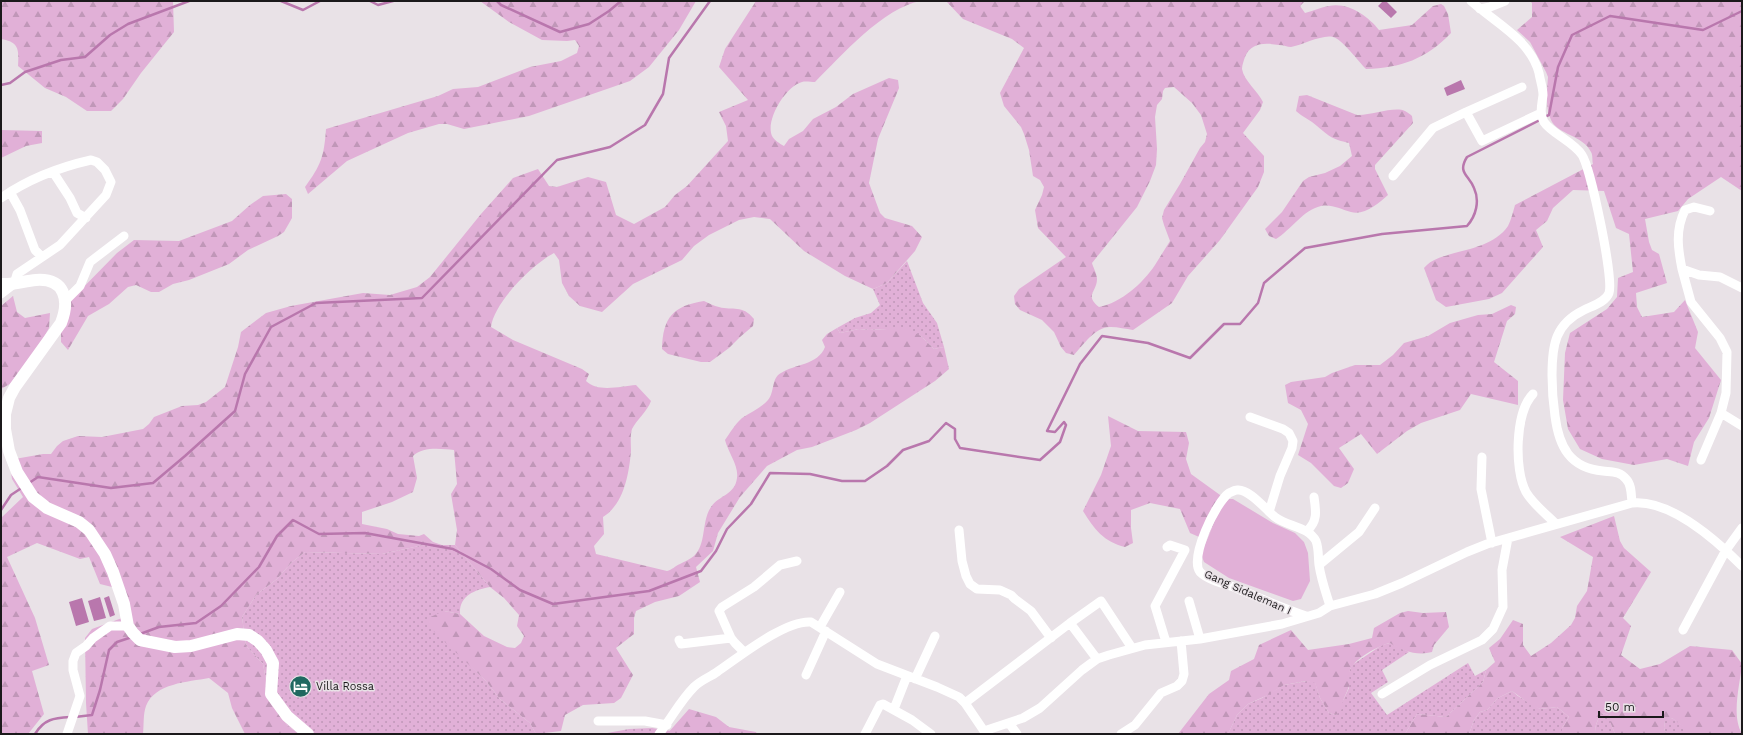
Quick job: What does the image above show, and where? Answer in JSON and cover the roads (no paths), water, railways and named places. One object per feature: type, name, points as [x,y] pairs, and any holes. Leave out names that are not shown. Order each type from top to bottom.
[{"type":"street","points":[[1471,1],[1502,24],[1534,59],[1543,93],[1543,118],[1582,154],[1593,186],[1610,283],[1608,295],[1606,299],[1569,319],[1562,326],[1554,344],[1552,358],[1552,394],[1558,432],[1566,451],[1576,463],[1591,470],[1617,472],[1623,475],[1630,484],[1632,503]]},
{"type":"street","points":[[1480,9],[1505,1]]},
{"type":"street","points":[[1393,176],[1433,128],[1522,87]]},
{"type":"street","points":[[1466,112],[1482,141],[1543,118]]},
{"type":"street","points":[[1,198],[10,192],[53,172],[91,160],[97,162],[105,170],[111,182],[103,200],[60,245],[17,274],[14,284],[1,294]]},
{"type":"street","points":[[53,172],[70,198],[77,213],[86,218]]},
{"type":"street","points":[[10,192],[20,210],[35,250],[42,257]]},
{"type":"street","points":[[1701,460],[1721,413],[1726,386],[1727,352],[1720,338],[1691,302],[1677,246],[1678,234],[1685,210],[1694,207],[1710,211]]},
{"type":"street","points":[[66,300],[80,286],[90,262],[124,236]]},
{"type":"street","points":[[1682,269],[1699,275],[1720,277],[1742,288]]},
{"type":"street","points":[[1,284],[14,284],[36,280],[45,281],[59,287],[64,294],[66,300],[65,313],[61,323],[14,387],[9,398],[5,414],[5,429],[9,451],[18,472],[32,497],[47,508],[79,522],[89,530],[105,554],[113,572],[134,633]]},
{"type":"street","points":[[1533,394],[1526,402],[1518,435],[1518,466],[1526,492],[1556,524]]},
{"type":"street","points":[[1721,413],[1742,426]]},
{"type":"street","points":[[1250,416],[1283,429],[1292,437],[1293,441],[1292,448],[1280,476],[1270,512]]},
{"type":"street","points":[[1482,457],[1481,489],[1492,543]]},
{"type":"street","name":"Gang Sidaleman I","points":[[1306,616],[1284,609],[1205,575],[1200,571],[1197,565],[1197,555],[1204,533],[1221,500],[1229,493],[1239,490],[1247,492],[1279,520],[1307,531]]},
{"type":"street","points":[[1314,497],[1316,514],[1315,522],[1307,531],[1317,544],[1319,565],[1330,606]]},
{"type":"street","points":[[659,734],[683,700],[698,683],[718,672],[744,652],[783,630],[804,621],[811,622],[823,629],[877,664],[959,697],[965,703],[982,732],[1009,723],[1040,708],[1082,670],[1097,659],[1132,648],[1258,630],[1319,613],[1330,606],[1375,594],[1402,583],[1467,552],[1492,543],[1632,503],[1638,502],[1653,505],[1692,523],[1718,542],[1742,566]]},
{"type":"street","points":[[1319,565],[1359,532],[1375,508]]},
{"type":"street","points":[[1684,630],[1726,550],[1742,528]]},
{"type":"street","points":[[959,530],[962,561],[970,584],[977,589],[1000,590],[1012,595],[1031,611],[1051,638]]},
{"type":"street","points":[[1382,694],[1430,665],[1482,640],[1493,628],[1503,607],[1502,570],[1508,538]]},
{"type":"street","points":[[1167,547],[1170,545],[1197,555]]},
{"type":"street","points":[[1166,642],[1155,606],[1185,550]]},
{"type":"street","points":[[744,652],[731,638],[719,616],[719,611],[722,607],[754,587],[780,565],[797,561]]},
{"type":"street","points":[[806,675],[823,629],[840,592]]},
{"type":"street","points":[[965,703],[1070,623],[1105,599],[1132,648]]},
{"type":"street","points":[[1189,601],[1200,639]]},
{"type":"street","points":[[1070,623],[1097,659]]},
{"type":"street","points":[[68,730],[80,696],[72,662],[76,653],[86,646],[92,638],[110,626],[175,647],[191,646],[237,634],[249,635],[258,641],[266,650],[273,663],[271,694],[287,716],[308,734]]},
{"type":"street","points":[[894,709],[935,636]]},
{"type":"street","points":[[679,640],[681,644],[731,638]]},
{"type":"street","points":[[1121,734],[1135,725],[1161,693],[1177,686],[1182,682],[1184,674],[1181,641]]},
{"type":"street","points":[[865,734],[880,705],[883,704],[894,709],[931,734]]},
{"type":"street","points":[[598,721],[645,721],[667,724]]},
{"type":"street","points":[[1009,723],[1017,734]]},
{"type":"waterway","points":[[1,85],[10,83],[25,72],[61,60],[85,57],[110,35],[128,24],[189,1]]},
{"type":"waterway","points":[[281,1],[303,10],[320,1]]},
{"type":"waterway","points":[[370,1],[378,5],[393,1]]},
{"type":"waterway","points":[[497,1],[501,5],[560,32],[589,24],[621,1]]},
{"type":"waterway","points":[[29,483],[38,477],[111,488],[153,483],[235,411],[245,374],[271,327],[316,303],[422,298],[557,160],[610,147],[645,125],[663,94],[669,58],[710,1]]},
{"type":"waterway","points":[[1544,117],[1549,115],[1558,67],[1572,35],[1610,16],[1703,30],[1742,11]]},
{"type":"waterway","points":[[140,634],[159,627],[196,623],[221,606],[259,567],[277,536],[293,520],[319,534],[365,533],[453,549],[491,569],[520,590],[553,604],[649,591],[701,571],[716,551],[727,529],[751,504],[770,473],[810,474],[842,481],[865,481],[887,466],[903,450],[929,441],[946,423],[955,429],[955,439],[960,448],[1040,460],[1060,442],[1066,425],[1064,422],[1055,432],[1047,431],[1080,364],[1102,336],[1148,343],[1190,358],[1224,324],[1240,324],[1258,303],[1264,283],[1305,248],[1382,234],[1467,226],[1473,218],[1477,203],[1476,193],[1465,174],[1463,167],[1467,157],[1540,120]]},
{"type":"waterway","points":[[1,510],[11,495],[23,487]]},
{"type":"waterway","points":[[75,717],[92,715],[100,690],[109,650],[117,642],[132,637]]},
{"type":"waterway","points":[[35,734],[42,725],[50,720],[70,717]]},
{"type":"place","name":"Villa Rossa","points":[[301,686]]}]
